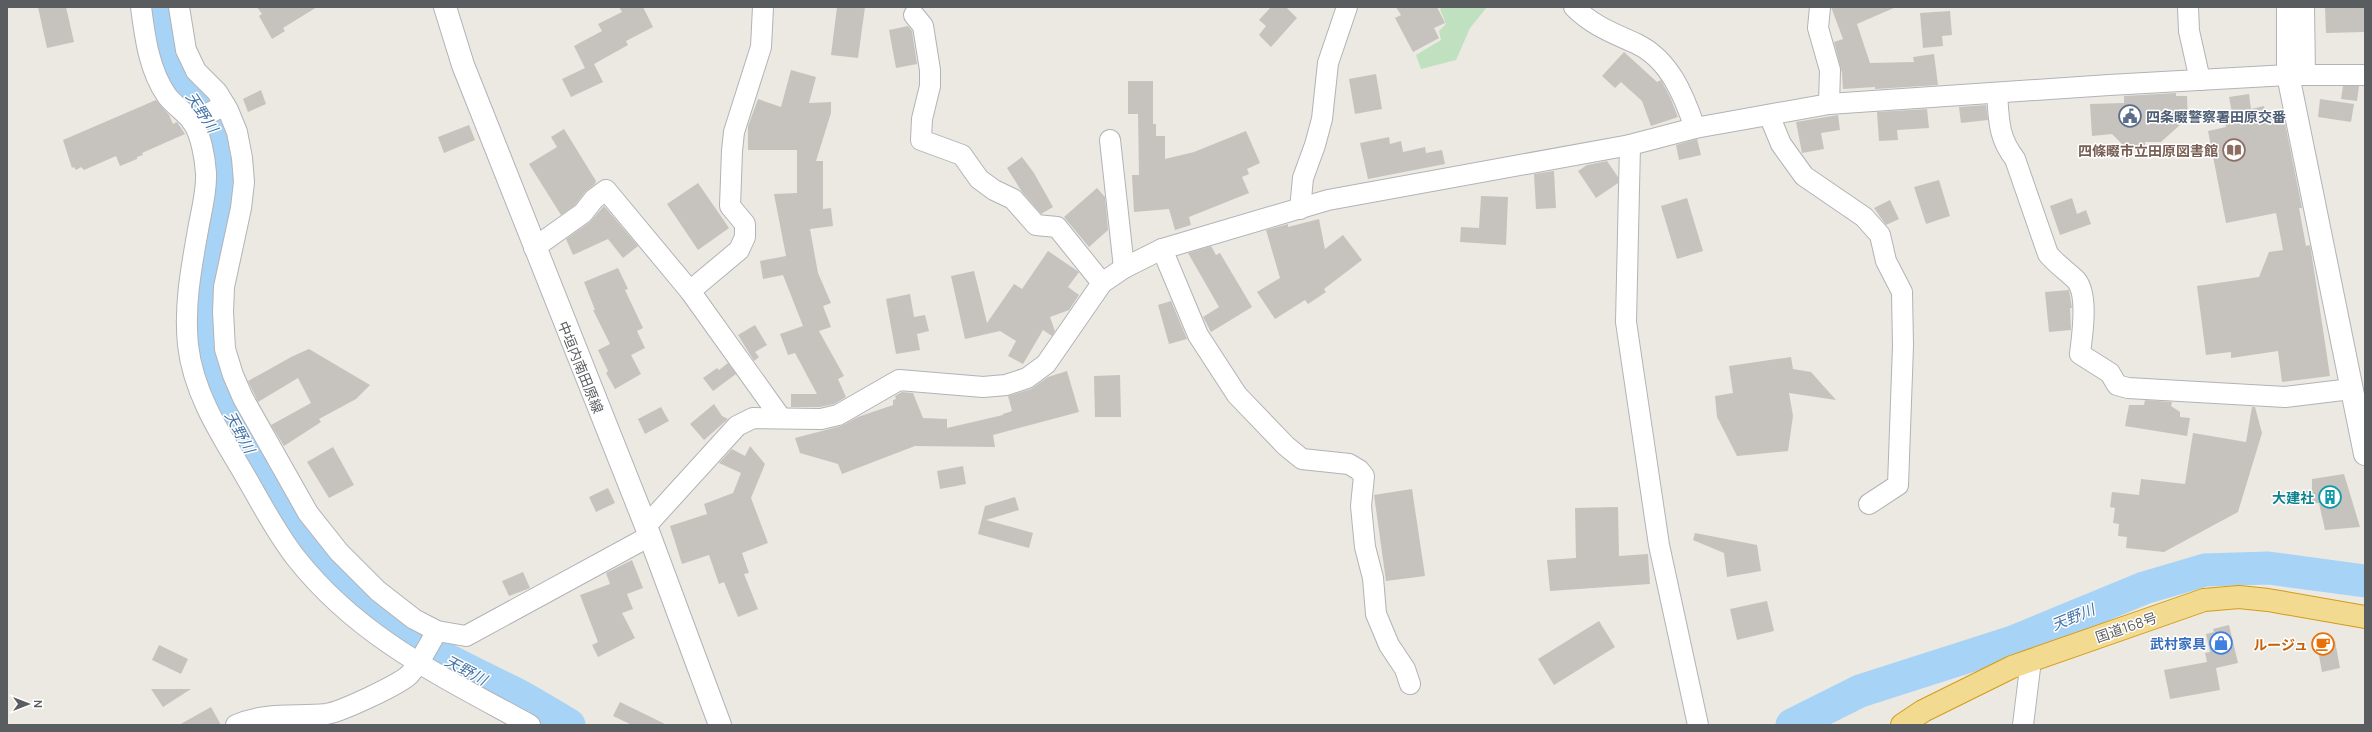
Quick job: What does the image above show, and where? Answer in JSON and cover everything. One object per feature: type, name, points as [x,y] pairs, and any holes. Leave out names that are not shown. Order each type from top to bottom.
[{"type":"highway","name":"国道168号","points":[[1902,725],[1923,710],[2012,667],[2204,600],[2239,597],[2261,599],[2365,617]]},
{"type":"main road","name":"中垣内南田原線","points":[[445,7],[463,65],[647,532],[720,725]]},
{"type":"main road","points":[[2288,7],[2296,75],[2351,389],[2365,454]]},
{"type":"street","points":[[141,7],[146,43],[153,70],[168,96],[192,122],[200,143],[206,173],[205,192],[188,286],[186,314],[188,346],[194,373],[202,398],[215,424],[295,557],[342,608],[371,632],[418,664],[530,725]]},
{"type":"street","points":[[179,7],[186,50],[196,71],[216,92],[225,105],[237,132],[244,182],[242,208],[224,287],[223,312],[225,349],[233,375],[243,398],[308,513],[339,552],[378,591],[414,619],[437,631],[466,636],[647,532],[737,426],[753,418],[821,419],[838,415],[899,380],[983,387],[1006,385],[1027,378],[1046,364],[1102,283],[1124,268],[1162,249],[1328,200],[1630,145],[1695,128],[1829,104],[2200,80],[2296,75],[2365,75]]},
{"type":"street","points":[[690,291],[739,250],[745,237],[745,224],[730,206],[732,151],[734,132],[761,47],[763,7]]},
{"type":"street","points":[[1300,209],[1303,178],[1316,145],[1322,119],[1328,63],[1347,7]]},
{"type":"street","points":[[1574,7],[1586,20],[1602,29],[1639,45],[1664,65],[1683,95],[1695,128]]},
{"type":"street","points":[[1820,7],[1818,28],[1830,70],[1829,104]]},
{"type":"street","points":[[2188,7],[2189,31],[2200,80]]},
{"type":"street","points":[[2296,75],[2304,7]]},
{"type":"street","points":[[914,15],[923,26],[930,70],[930,86],[922,119],[921,140],[962,155],[979,179],[994,190],[1014,199],[1036,225],[1057,227],[1102,283]]},
{"type":"street","points":[[1997,93],[1999,130],[2005,146],[2015,159],[2048,254],[2058,266],[2076,280],[2082,294],[2080,354],[2110,373],[2117,385],[2128,388],[2285,397],[2351,389]]},
{"type":"street","points":[[192,122],[225,105]]},
{"type":"street","points":[[1769,115],[1781,144],[1804,176],[1864,216],[1880,235],[1886,261],[1902,292],[1903,346],[1898,485],[1869,504]]},
{"type":"street","points":[[1110,140],[1124,268]]},
{"type":"street","points":[[1630,145],[1626,322],[1659,545],[1696,717]]},
{"type":"street","points":[[534,248],[583,213],[594,199],[606,190],[690,291],[781,418]]},
{"type":"street","points":[[1162,249],[1198,335],[1237,395],[1286,446],[1302,459],[1349,464],[1359,470],[1364,476],[1361,506],[1365,547],[1373,578],[1376,614],[1389,645],[1405,669],[1410,684]]},
{"type":"street","points":[[236,725],[262,716],[328,714],[348,708],[407,676],[418,664],[437,631]]},
{"type":"street","points":[[2023,725],[2031,660]]},
{"type":"green space","points":[[1443,7],[1487,7],[1470,28],[1456,60],[1421,69],[1416,55],[1441,40],[1439,31],[1446,24],[1440,9]]},
{"type":"building","points":[[38,7],[66,7],[74,42],[47,48]]},
{"type":"building","points":[[257,7],[317,7],[283,28],[285,31],[272,39],[259,16],[262,14]]},
{"type":"building","points":[[619,7],[643,7],[653,27],[626,41],[628,45],[594,64],[603,82],[571,97],[562,79],[585,68],[574,46],[602,31],[598,24],[622,12]]},
{"type":"building","points":[[837,7],[865,7],[858,58],[831,55]]},
{"type":"building","points":[[1271,7],[1286,7],[1297,18],[1271,47],[1259,35],[1266,26],[1259,20]]},
{"type":"building","points":[[1396,7],[1437,7],[1445,23],[1434,28],[1439,38],[1413,52],[1395,18],[1401,15]]},
{"type":"building","points":[[1831,7],[1896,7],[1857,24],[1870,63],[1914,62],[1913,57],[1934,54],[1938,85],[1875,89],[1875,87],[1843,89],[1842,73],[1834,42],[1843,39]]},
{"type":"building","points":[[2325,7],[2365,7],[2365,32],[2326,33]]},
{"type":"building","points":[[1950,11],[1952,35],[1942,36],[1943,46],[1923,48],[1920,13]]},
{"type":"building","points":[[908,26],[912,31],[917,64],[896,68],[889,30]]},
{"type":"building","points":[[1624,52],[1657,82],[1661,80],[1678,117],[1651,126],[1642,101],[1621,82],[1615,88],[1602,76]]},
{"type":"building","points":[[791,70],[816,77],[809,103],[831,102],[831,113],[816,161],[823,161],[823,209],[831,208],[833,226],[810,229],[818,273],[831,303],[823,306],[831,327],[819,331],[844,376],[838,379],[846,397],[834,404],[820,407],[791,407],[791,394],[817,394],[795,353],[788,355],[780,334],[803,326],[783,275],[763,279],[760,261],[786,256],[774,194],[797,193],[797,150],[748,150],[748,126],[758,99],[781,107]]},
{"type":"building","points":[[1376,74],[1382,109],[1355,114],[1349,79]]},
{"type":"building","points":[[1128,81],[1153,81],[1153,124],[1156,124],[1156,136],[1165,136],[1165,159],[1194,152],[1246,131],[1260,163],[1247,169],[1249,174],[1242,177],[1249,193],[1189,217],[1191,225],[1175,230],[1169,209],[1134,212],[1132,175],[1139,175],[1138,114],[1128,114]]},
{"type":"building","points":[[2343,86],[2359,86],[2357,101],[2341,99]]},
{"type":"building","points":[[261,90],[266,104],[248,112],[243,99]]},
{"type":"building","points":[[2176,93],[2176,96],[2187,96],[2188,123],[2181,124],[2161,142],[2145,142],[2145,146],[2125,147],[2112,134],[2092,136],[2090,104],[2124,103],[2124,96]]},
{"type":"building","points":[[2249,94],[2251,109],[2264,106],[2267,117],[2283,113],[2302,208],[2299,208],[2306,246],[2310,245],[2330,376],[2282,382],[2278,351],[2231,358],[2231,352],[2206,355],[2197,286],[2259,277],[2269,252],[2283,250],[2276,213],[2226,223],[2208,131],[2226,127],[2223,115],[2232,113],[2229,97]]},
{"type":"building","points":[[2320,99],[2354,104],[2351,122],[2318,117]]},
{"type":"building","points":[[156,100],[169,115],[173,124],[177,122],[185,134],[142,153],[143,155],[137,157],[137,159],[120,166],[116,156],[84,170],[81,167],[76,170],[74,167],[72,168],[63,140]]},
{"type":"building","points":[[1986,105],[1988,120],[1961,123],[1959,107]]},
{"type":"building","points":[[1927,109],[1929,128],[1897,130],[1898,140],[1879,141],[1877,112]]},
{"type":"building","points":[[1838,115],[1840,130],[1821,133],[1824,149],[1802,153],[1796,122]]},
{"type":"building","points":[[469,125],[475,140],[444,153],[438,137]]},
{"type":"building","points":[[564,129],[596,181],[595,184],[585,192],[575,205],[561,215],[529,164],[557,147],[551,137]]},
{"type":"building","points":[[1389,137],[1390,144],[1401,141],[1403,152],[1425,147],[1426,153],[1442,150],[1445,164],[1368,179],[1360,143]]},
{"type":"building","points":[[1697,139],[1701,155],[1679,160],[1676,145]]},
{"type":"building","points":[[1022,157],[1034,173],[1053,207],[1041,214],[1022,192],[1007,168]]},
{"type":"building","points":[[1607,161],[1618,177],[1618,183],[1596,198],[1578,171],[1587,165]]},
{"type":"building","points":[[1554,171],[1556,208],[1536,209],[1534,174]]},
{"type":"building","points":[[1939,180],[1950,216],[1926,224],[1914,187]]},
{"type":"building","points":[[698,183],[729,228],[698,250],[667,204]]},
{"type":"building","points":[[1097,188],[1105,197],[1108,230],[1089,247],[1064,217]]},
{"type":"building","points":[[1481,196],[1508,197],[1506,245],[1460,242],[1461,227],[1479,228]]},
{"type":"building","points":[[1687,198],[1703,251],[1677,259],[1661,206]]},
{"type":"building","points":[[2072,198],[2077,214],[2086,210],[2091,224],[2060,235],[2050,206]]},
{"type":"building","points":[[1890,200],[1899,219],[1886,225],[1874,208]]},
{"type":"building","points":[[604,206],[638,246],[623,258],[608,239],[573,255],[566,239],[590,222]]},
{"type":"building","points":[[1319,219],[1325,249],[1343,235],[1362,260],[1324,289],[1326,292],[1308,304],[1305,300],[1275,319],[1257,292],[1280,278],[1266,230],[1288,224],[1288,227]]},
{"type":"building","points":[[1211,246],[1216,255],[1220,253],[1252,307],[1211,332],[1203,317],[1219,307],[1188,253]]},
{"type":"building","points":[[1048,251],[1079,272],[1068,287],[1079,295],[1069,310],[1050,317],[1055,331],[1052,336],[1043,330],[1023,364],[1008,356],[1016,341],[1000,331],[965,339],[951,276],[974,271],[987,323],[1014,284],[1022,289]]},
{"type":"building","points":[[618,268],[628,289],[625,290],[643,328],[637,331],[645,348],[631,355],[641,374],[615,389],[606,373],[608,371],[598,350],[610,344],[593,310],[595,310],[584,282]]},
{"type":"building","points":[[2069,290],[2072,308],[2070,308],[2071,330],[2049,332],[2045,292]]},
{"type":"building","points":[[910,294],[914,317],[925,315],[929,331],[917,334],[920,350],[896,354],[886,299]]},
{"type":"building","points":[[1171,301],[1187,339],[1169,344],[1158,305]]},
{"type":"building","points":[[755,325],[767,345],[755,352],[759,357],[754,361],[738,335]]},
{"type":"building","points":[[309,349],[370,385],[356,399],[319,419],[321,422],[284,446],[271,425],[311,403],[298,378],[258,402],[248,381],[293,356]]},
{"type":"building","points":[[1791,357],[1793,369],[1811,372],[1836,400],[1789,393],[1793,416],[1788,451],[1737,456],[1717,417],[1715,396],[1733,393],[1729,366]]},
{"type":"building","points":[[728,363],[736,374],[713,391],[703,378],[717,368],[719,370]]},
{"type":"building","points":[[1067,371],[1079,412],[993,435],[995,447],[915,446],[842,474],[838,464],[800,453],[795,438],[841,426],[858,417],[893,405],[893,400],[896,399],[895,396],[902,392],[913,393],[923,418],[947,419],[947,428],[1003,415],[1012,411],[1008,396],[1031,389],[1048,377]]},
{"type":"building","points":[[1120,375],[1121,417],[1095,417],[1094,376]]},
{"type":"building","points":[[2145,400],[2172,402],[2171,406],[2180,412],[2180,417],[2190,418],[2187,436],[2125,426],[2129,405],[2144,405]]},
{"type":"building","points":[[714,404],[722,416],[728,419],[704,440],[690,424]]},
{"type":"building","points":[[661,407],[669,421],[645,434],[638,419]]},
{"type":"building","points":[[2252,407],[2255,407],[2262,433],[2238,512],[2164,552],[2126,548],[2127,537],[2118,536],[2119,524],[2113,523],[2115,508],[2110,507],[2112,492],[2139,495],[2141,479],[2185,484],[2193,433],[2246,442]]},
{"type":"building","points":[[750,446],[765,464],[751,498],[768,543],[742,553],[749,573],[744,574],[758,609],[738,617],[724,582],[719,584],[709,555],[682,564],[670,526],[707,514],[704,504],[733,493],[741,473],[719,463],[732,449],[745,456]]},
{"type":"building","points":[[333,447],[354,485],[329,498],[307,462]]},
{"type":"building","points":[[963,466],[966,484],[940,489],[937,471]]},
{"type":"building","name":"大建社","points":[[2344,474],[2360,527],[2325,530],[2319,503],[2285,505],[2284,494],[2312,490],[2312,479]]},
{"type":"building","points":[[608,488],[615,503],[596,512],[589,497]]},
{"type":"building","points":[[1412,489],[1425,576],[1386,581],[1374,495]]},
{"type":"building","points":[[1015,497],[1019,510],[986,520],[1033,533],[1029,548],[978,534],[985,506]]},
{"type":"building","points":[[1618,507],[1619,556],[1648,554],[1650,584],[1550,591],[1547,560],[1576,558],[1575,508]]},
{"type":"building","points":[[1695,533],[1757,545],[1761,571],[1727,577],[1724,553],[1693,540]]},
{"type":"building","points":[[632,560],[643,588],[627,594],[633,609],[622,613],[635,638],[598,657],[592,645],[598,642],[580,595],[610,584],[606,573]]},
{"type":"building","points":[[523,572],[530,588],[509,596],[502,581]]},
{"type":"building","points":[[1767,601],[1774,631],[1737,640],[1730,609]]},
{"type":"building","points":[[1599,621],[1615,647],[1554,685],[1538,659]]},
{"type":"building","points":[[2229,625],[2238,663],[2216,668],[2220,690],[2170,699],[2164,670],[2207,662],[2205,653],[2210,652],[2206,634],[2214,632],[2213,629]]},
{"type":"building","points":[[2335,641],[2340,668],[2322,672],[2317,645]]},
{"type":"building","points":[[159,645],[188,659],[181,674],[152,660]]},
{"type":"building","points":[[151,689],[191,689],[163,707]]},
{"type":"building","points":[[620,702],[667,725],[632,725],[613,716]]},
{"type":"building","points":[[211,707],[221,725],[179,725]]},
{"type":"waterway","name":"天野川","points":[[159,7],[164,43],[173,69],[211,122],[221,142],[224,153],[226,170],[225,179],[206,274],[202,315],[203,329],[209,362],[220,394],[251,454],[282,507],[318,559],[344,589],[363,606],[403,635],[425,648],[514,693],[569,725]]},
{"type":"waterway","name":"天野川","points":[[1792,725],[1860,691],[2013,642],[2144,588],[2205,570],[2268,568],[2365,581]]},
{"type":"place","name":"四条畷警察署田原交番","points":[[2130,116]]},
{"type":"place","name":"四條畷市立田原図書館","points":[[2234,150]]},
{"type":"place","name":"大建社","points":[[2330,497]]},
{"type":"place","name":"武村家具","points":[[2221,643]]},
{"type":"place","name":"ルージュ","points":[[2323,644]]}]
